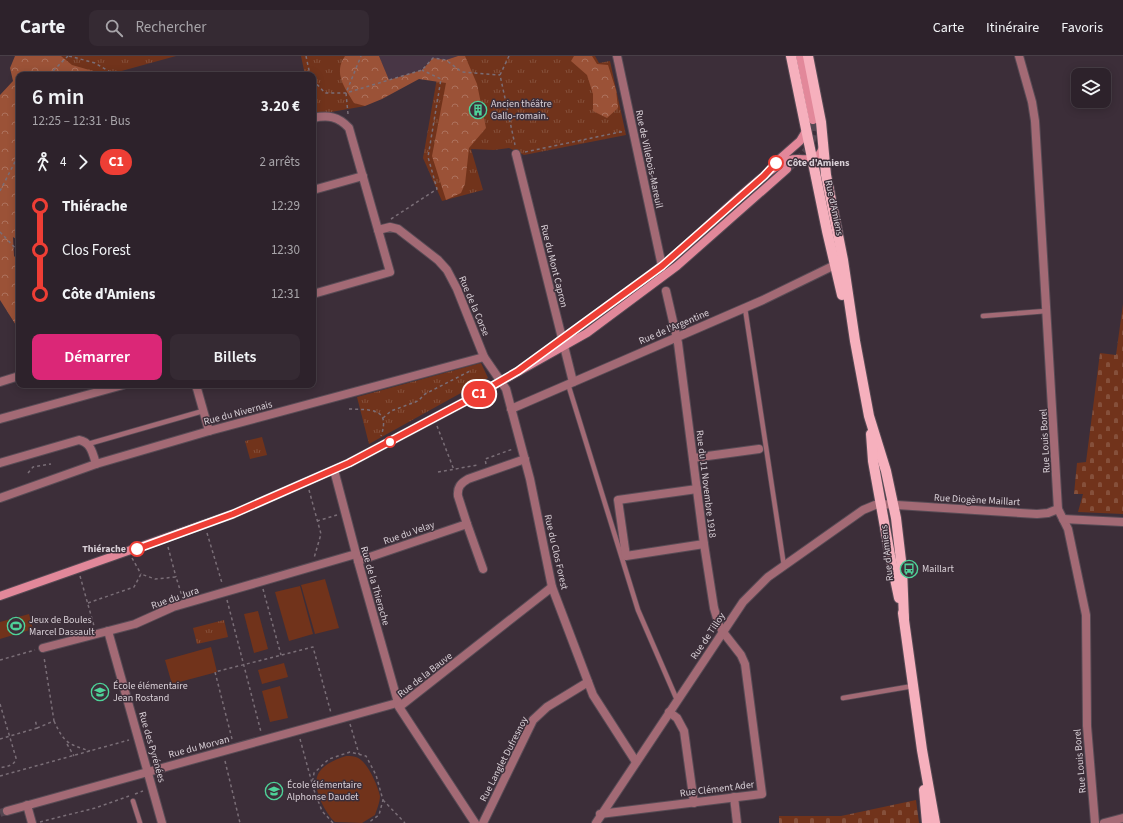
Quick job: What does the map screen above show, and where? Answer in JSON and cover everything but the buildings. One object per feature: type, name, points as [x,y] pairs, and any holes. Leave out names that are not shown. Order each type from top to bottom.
[{"type":"main road","name":"Rue d'Amiens","points":[[791,56],[806,131],[809,160],[839,263]]},
{"type":"main road","name":"Rue d'Amiens","points":[[808,56],[821,122],[826,175],[839,263],[869,416],[874,461],[891,562],[904,619],[922,750],[935,823]]},
{"type":"main road","name":"Rue d'Amiens","points":[[869,416],[882,456],[893,504],[902,570],[904,619]]},
{"type":"main road","name":"Rue d'Amiens","points":[[922,750],[922,772],[927,823]]},
{"type":"street","name":"Rue de Villebois-Mareuil","points":[[617,56],[662,266]]},
{"type":"street","points":[[800,56],[813,120]]},
{"type":"street","name":"Rue Louis Borel","points":[[1019,56],[1034,114],[1058,510],[1068,529],[1086,615],[1087,726],[1095,823]]},
{"type":"street","points":[[316,118],[331,116],[349,128],[390,272],[316,293]]},
{"type":"street","points":[[806,131],[800,141],[798,152],[802,158],[809,160]]},
{"type":"street","points":[[0,596],[166,539],[233,514],[334,470],[501,382],[563,342],[662,266],[764,176],[800,141]]},
{"type":"street","points":[[764,176],[787,161],[795,159],[809,160],[818,154],[824,145]]},
{"type":"street","name":"Rue du Mont Capron","points":[[516,154],[563,342],[571,383]]},
{"type":"street","points":[[563,342],[587,332],[677,266],[787,170]]},
{"type":"street","points":[[316,189],[363,176]]},
{"type":"street","points":[[378,230],[390,227]]},
{"type":"street","name":"Rue de la Corse","points":[[390,227],[394,227],[401,231],[438,260],[447,270],[457,289],[486,360],[501,382]]},
{"type":"street","name":"Rue de l'Argentine","points":[[511,409],[676,336],[745,308],[839,263]]},
{"type":"street","points":[[666,291],[676,336]]},
{"type":"street","name":"Rue du 11 Novembre 1918","points":[[676,336],[714,608],[723,632]]},
{"type":"street","name":"Rue du Nivernais","points":[[0,498],[96,464],[209,431],[486,360]]},
{"type":"street","points":[[0,382],[16,377]]},
{"type":"street","name":"Rue du Clos Forest","points":[[501,382],[506,389],[532,486],[552,587],[588,682],[599,705],[636,762]]},
{"type":"street","points":[[0,419],[112,388]]},
{"type":"street","points":[[197,388],[209,431]]},
{"type":"street","points":[[0,462],[82,440],[88,444],[96,464]]},
{"type":"street","points":[[693,458],[759,449]]},
{"type":"street","points":[[482,569],[458,496],[459,487],[464,481],[525,459]]},
{"type":"street","name":"Rue de la Thierache","points":[[334,470],[398,705]]},
{"type":"street","points":[[697,489],[618,500],[626,556],[704,544]]},
{"type":"street","name":"Rue de Tilloy","points":[[596,823],[600,814],[739,608],[750,595],[764,581],[863,510],[881,504]]},
{"type":"street","name":"Rue Diogène Maillart","points":[[881,504],[1037,514],[1058,510]]},
{"type":"street","points":[[1063,519],[1123,522]]},
{"type":"street","name":"Rue du Velay","points":[[357,558],[467,524]]},
{"type":"street","name":"Rue du Jura","points":[[42,648],[135,624],[164,610],[312,567],[357,558]]},
{"type":"street","name":"Rue de la Bauve","points":[[475,823],[398,705],[552,587]]},
{"type":"street","name":"Rue des Pyrénées","points":[[108,631],[162,823]]},
{"type":"street","name":"Rue Clément Ader","points":[[600,814],[762,794],[745,664],[741,655],[723,632]]},
{"type":"street","name":"Rue Langlet Dufresnoy","points":[[483,823],[533,720],[547,707],[588,682]]},
{"type":"street","name":"Rue du Morvan","points":[[7,811],[333,720],[398,705]]},
{"type":"street","points":[[669,712],[677,718],[684,731],[694,802]]},
{"type":"street","points":[[734,797],[737,823]]},
{"type":"street","points":[[27,805],[32,823]]},
{"type":"street","points":[[1104,823],[1123,818]]},
{"type":"lane","points":[[745,308],[784,566]]},
{"type":"lane","points":[[983,316],[1046,311]]},
{"type":"lane","points":[[571,383],[638,610],[677,700]]},
{"type":"lane","points":[[88,444],[203,411]]},
{"type":"lane","points":[[843,698],[913,686]]},
{"type":"lane","points":[[134,801],[140,823]]},
{"type":"path","points":[[52,72],[69,56],[95,63],[110,72]]},
{"type":"path","points":[[306,56],[309,72]]},
{"type":"path","points":[[349,128],[346,92],[361,56]]},
{"type":"path","points":[[508,56],[500,75],[516,154],[633,130]]},
{"type":"path","points":[[316,83],[325,93],[346,92],[422,70],[433,58],[446,60],[462,72],[500,75]]},
{"type":"path","points":[[390,227],[391,217],[437,189],[428,157],[440,79],[422,70]]},
{"type":"path","points":[[0,191],[16,160]]},
{"type":"path","points":[[0,232],[16,249]]},
{"type":"path","points":[[382,418],[391,411],[418,401],[425,394],[486,360]]},
{"type":"path","points":[[349,409],[376,411],[382,418],[384,426],[376,449]]},
{"type":"path","points":[[434,418],[454,470]]},
{"type":"path","points":[[489,472],[485,459],[521,446]]},
{"type":"path","points":[[28,473],[33,467],[52,464]]},
{"type":"path","points":[[438,472],[479,465]]},
{"type":"path","points":[[306,482],[321,534],[312,567]]},
{"type":"path","points":[[317,521],[345,512]]},
{"type":"path","points":[[205,525],[225,592],[263,740]]},
{"type":"path","points":[[166,539],[176,578],[185,604]]},
{"type":"path","points":[[128,552],[141,574],[155,579],[176,578]]},
{"type":"path","points":[[78,569],[96,634]]},
{"type":"path","points":[[88,603],[134,587],[141,574]]},
{"type":"path","points":[[261,582],[281,655]]},
{"type":"path","points":[[234,748],[215,672],[313,647],[333,720]]},
{"type":"path","points":[[0,660],[42,648],[54,721],[74,756]]},
{"type":"path","points":[[0,704],[16,758],[16,762],[12,765],[0,768]]},
{"type":"path","points":[[348,716],[359,754]]},
{"type":"path","points":[[35,719],[37,728]]},
{"type":"path","points":[[0,739],[37,728],[54,721]]},
{"type":"path","points":[[298,730],[312,785],[322,811],[333,823]]},
{"type":"path","points":[[0,776],[138,738]]},
{"type":"path","points":[[66,742],[90,751]]},
{"type":"path","points":[[222,751],[240,823]]},
{"type":"path","points":[[312,785],[314,773],[329,759],[350,752],[366,756],[376,775],[383,800],[405,823]]},
{"type":"path","points":[[38,823],[94,808],[153,789]]},
{"type":"path","points":[[368,823],[379,815],[383,800]]},
{"type":"shaded area","points":[[379,56],[458,56],[446,60],[433,58],[422,70],[389,81]]},
{"type":"green space","points":[[15,56],[61,56],[72,65],[96,72],[16,72],[16,239],[13,237],[14,256],[16,258],[16,325],[0,300],[0,95],[13,81],[10,68]]},
{"type":"green space","points":[[43,56],[176,56],[118,72],[33,72]]},
{"type":"green space","points":[[301,56],[353,56],[365,106],[316,115],[316,72],[304,72]]},
{"type":"green space","points":[[345,56],[379,56],[389,80],[422,70],[433,58],[446,60],[458,56],[465,56],[477,84],[486,128],[469,148],[465,184],[461,193],[446,200],[432,156],[446,83],[419,79],[382,99],[365,106],[354,103],[344,86],[340,74],[340,68]]},
{"type":"green space","points":[[462,56],[595,56],[599,63],[610,61],[626,135],[524,155],[509,148],[494,150],[471,149],[483,190],[442,201],[423,158],[437,78]]},
{"type":"green space","points":[[574,56],[592,56],[597,64],[608,65],[616,90],[618,108],[607,118],[593,111],[593,94],[587,75],[571,61]]},
{"type":"green space","points":[[1123,304],[1123,514],[1078,512],[1083,494],[1074,494],[1077,463],[1086,462],[1100,353],[1116,355]]},
{"type":"green space","points":[[481,363],[488,378],[369,444],[357,397]]},
{"type":"green space","points":[[262,437],[267,455],[250,459],[245,441]]},
{"type":"green space","points":[[325,579],[339,628],[315,634],[301,585]]},
{"type":"green space","points":[[300,586],[313,634],[289,641],[275,592]]},
{"type":"green space","points":[[258,611],[268,649],[254,653],[244,614]]},
{"type":"green space","name":"Jeux de Boules Marcel Dassault","points":[[29,614],[33,629],[0,639],[0,622]]},
{"type":"green space","points":[[224,620],[228,637],[197,644],[193,628]]},
{"type":"green space","points":[[211,647],[217,672],[172,684],[165,660]]},
{"type":"green space","points":[[284,663],[288,677],[262,684],[258,670]]},
{"type":"green space","points":[[280,686],[288,718],[270,722],[262,691]]},
{"type":"green space","points":[[346,756],[356,757],[364,763],[373,776],[380,796],[375,815],[362,823],[335,822],[324,808],[317,788],[317,777],[321,770],[333,761]]},
{"type":"green space","points":[[916,800],[919,823],[779,823],[779,816],[841,816]]},
{"type":"tunnel","points":[[787,169],[808,149],[813,137],[813,120]]},
{"type":"tunnel","points":[[0,813],[7,811]]},
{"type":"bus line","name":"C1","points":[[137,549],[233,514],[349,463],[468,400],[518,371],[670,259],[764,176],[776,163]]},
{"type":"place","name":"Ancien théâtre Gallo-romain.","points":[[478,110]]},
{"type":"place","name":"Côte d'Amiens","points":[[776,163]]},
{"type":"place","name":"Thiérache","points":[[137,549]]},
{"type":"place","name":"Maillart","points":[[909,569]]},
{"type":"place","name":"Jeux de Boules Marcel Dassault","points":[[16,626]]},
{"type":"place","name":"École élémentaire Jean Rostand","points":[[100,692]]},
{"type":"place","name":"École élémentaire Alphonse Daudet","points":[[274,791]]}]
